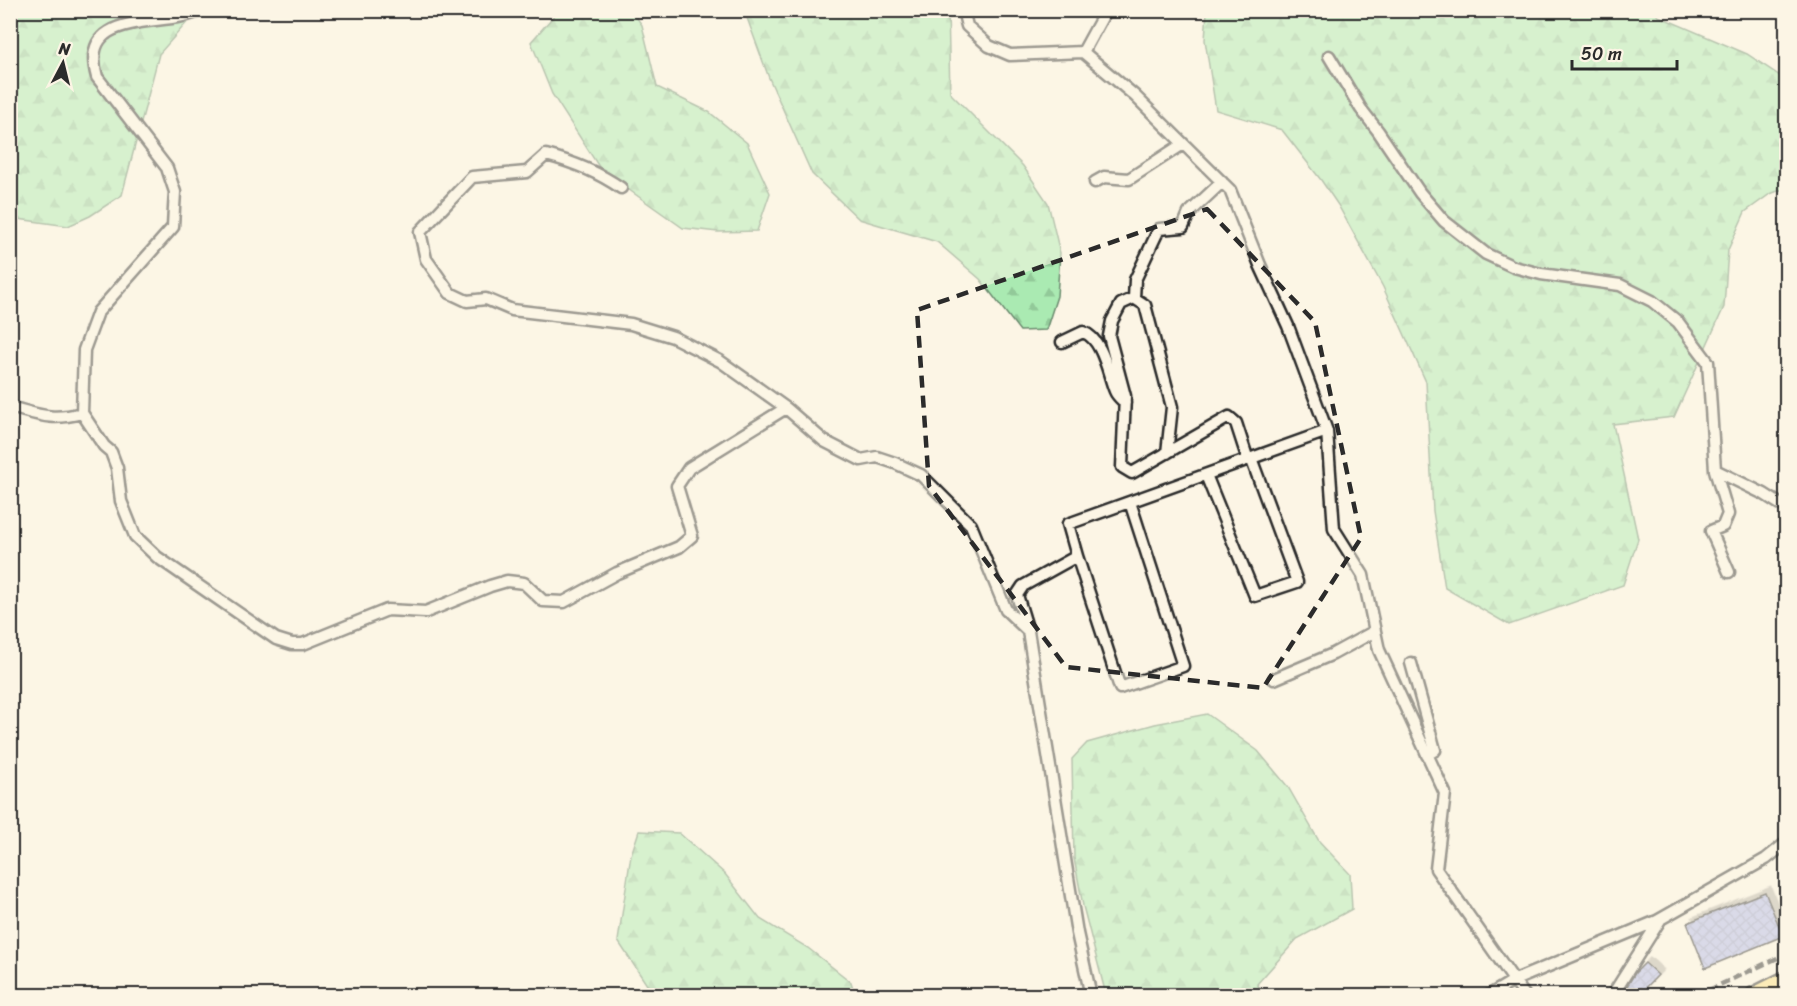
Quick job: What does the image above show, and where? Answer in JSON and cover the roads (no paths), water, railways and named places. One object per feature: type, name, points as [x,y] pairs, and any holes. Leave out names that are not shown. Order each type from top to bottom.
[{"type":"main road","points":[[1754,996],[1783,981]]},
{"type":"street","points":[[201,10],[190,16],[113,27],[98,43],[94,66],[97,77],[167,168],[175,192],[173,227],[98,312],[84,350],[82,413],[104,446],[111,452],[117,468],[121,501],[135,536],[157,557],[276,639],[292,644],[303,644],[387,610],[426,612],[507,581],[524,583],[543,601],[564,602],[617,573],[679,547],[692,536],[677,486],[689,468],[786,408]]},
{"type":"street","points":[[963,10],[966,26],[989,46],[1011,55],[1083,52],[1135,96],[1230,190],[1260,265],[1288,326],[1327,431],[1334,529],[1363,576],[1379,650],[1445,793],[1436,868],[1525,996]]},
{"type":"street","points":[[1083,52],[1106,10]]},
{"type":"street","points":[[1329,56],[1361,109],[1420,193],[1444,221],[1486,254],[1514,267],[1540,274],[1620,285],[1652,301],[1678,322],[1708,362],[1715,470],[1728,514],[1723,526],[1712,531],[1729,572]]},
{"type":"street","points":[[1095,182],[1104,177],[1128,179],[1183,144]]},
{"type":"street","points":[[621,188],[595,172],[569,161],[546,155],[527,172],[472,177],[420,232],[426,259],[450,293],[467,301],[486,299],[512,310],[631,324],[673,337],[720,361],[786,408],[824,441],[861,460],[876,457],[921,475],[971,525],[1006,610],[1028,631]]},
{"type":"street","points":[[1134,298],[1135,280],[1159,229],[1184,227],[1189,213],[1222,182]]},
{"type":"street","points":[[1134,298],[1121,304],[1112,321],[1109,336],[1125,396],[1122,467],[1132,473],[1229,417],[1236,423],[1297,582],[1255,596],[1206,475]]},
{"type":"street","points":[[1134,298],[1145,305],[1172,407],[1167,453]]},
{"type":"street","points":[[1062,342],[1083,332],[1089,334],[1106,359],[1116,394],[1125,403]]},
{"type":"street","points":[[10,407],[38,415],[61,418],[82,413]]},
{"type":"street","points":[[1130,502],[1183,666],[1120,688],[1068,524],[1327,431]]},
{"type":"street","points":[[1715,470],[1764,494],[1786,508]]},
{"type":"street","points":[[1077,556],[1023,586],[1017,595],[1028,631],[1076,922],[1091,996]]},
{"type":"street","points":[[1274,679],[1333,654],[1375,631]]},
{"type":"street","points":[[1412,663],[1435,750],[1427,754]]},
{"type":"street","points":[[1488,996],[1515,980],[1660,920],[1766,859],[1786,843]]},
{"type":"street","points":[[1612,996],[1660,920]]},
{"type":"railway","points":[[1696,996],[1786,954]]}]
